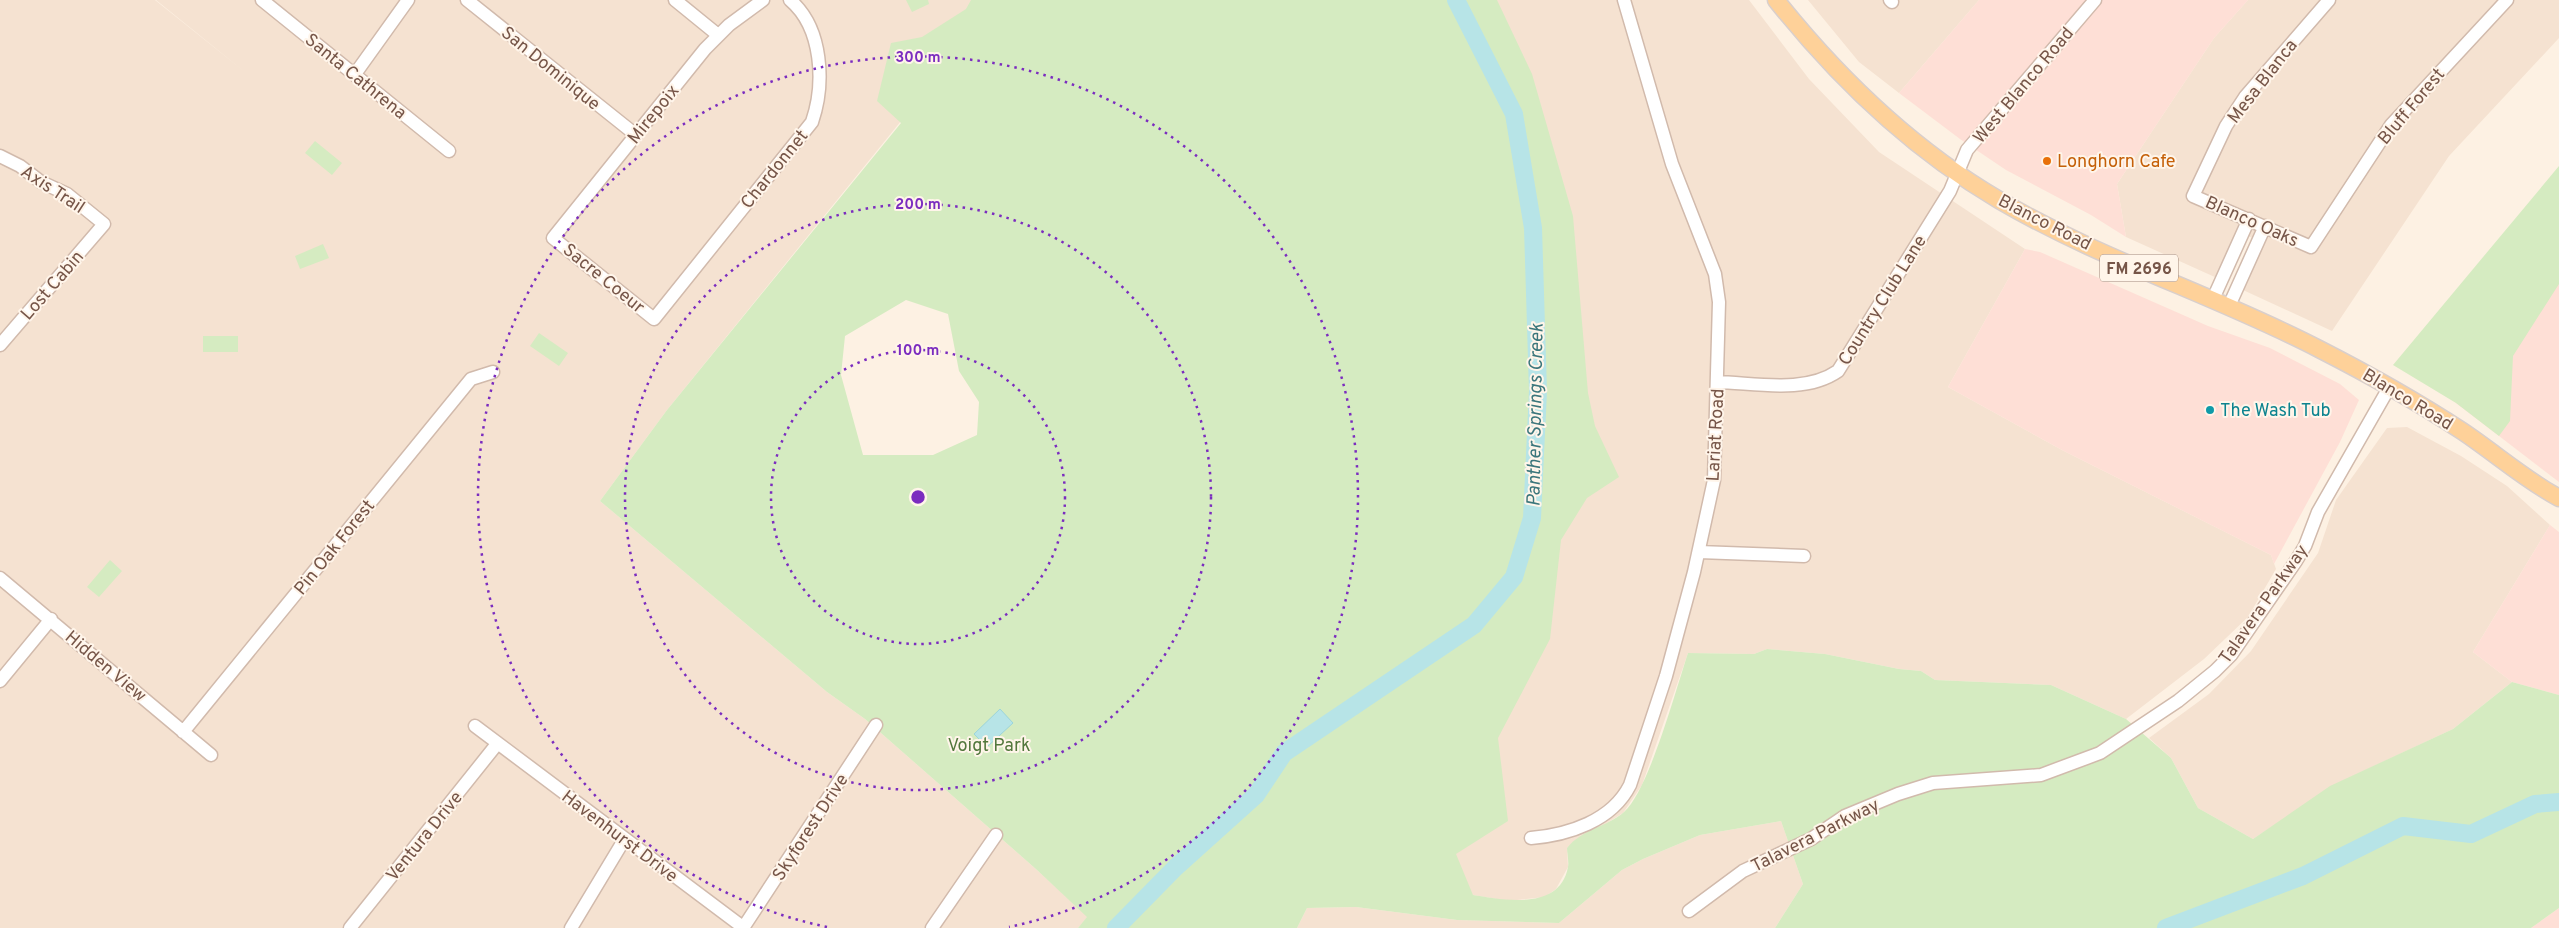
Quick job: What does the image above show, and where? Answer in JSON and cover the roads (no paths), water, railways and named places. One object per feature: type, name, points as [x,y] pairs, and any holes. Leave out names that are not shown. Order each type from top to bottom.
[{"type":"main road","name":"Blanco Road","points":[[1776,0],[1814,47],[1865,98],[1914,141],[1958,174],[2038,221],[2093,248],[2229,306],[2300,339],[2390,386],[2464,432],[2538,487],[2559,498]]},
{"type":"main road","name":"Blanco Road","points":[[2538,487],[2559,512]]},
{"type":"street","name":"Santa Cathrena","points":[[262,0],[449,151]]},
{"type":"street","points":[[354,74],[408,0]]},
{"type":"street","name":"San Dominique","points":[[467,0],[636,135]]},
{"type":"street","points":[[675,0],[718,35]]},
{"type":"street","name":"Mirepoix","points":[[553,238],[718,35],[763,0]]},
{"type":"street","name":"Chardonnet","points":[[654,319],[812,122],[819,94],[817,44],[811,28],[799,7],[790,0]]},
{"type":"street","name":"Lariat Road","points":[[1530,838],[1563,834],[1598,818],[1611,811],[1627,791],[1666,676],[1698,552],[1714,480],[1717,284],[1672,164],[1624,0]]},
{"type":"street","name":"West Blanco Road","points":[[1958,174],[1967,150],[2095,0]]},
{"type":"street","name":"Mesa Blanca","points":[[2193,196],[2226,126],[2245,97],[2330,0]]},
{"type":"street","name":"Bluff Forest","points":[[2311,247],[2391,125],[2507,0]]},
{"type":"street","name":"Axis Trail","points":[[0,156],[20,166],[41,182],[67,194],[104,224]]},
{"type":"street","name":"Country Club Lane","points":[[1717,382],[1805,385],[1825,380],[1838,371],[1958,174]]},
{"type":"street","name":"Blanco Oaks","points":[[2193,196],[2311,247]]},
{"type":"street","points":[[2212,299],[2249,219]]},
{"type":"street","name":"Lost Cabin","points":[[0,345],[104,224]]},
{"type":"street","points":[[2229,306],[2265,226]]},
{"type":"street","name":"Sacre Coeur","points":[[553,238],[654,319]]},
{"type":"street","points":[[2237,246],[2253,253]]},
{"type":"street","name":"Pin Oak Forest","points":[[183,732],[471,379],[493,372]]},
{"type":"street","name":"Talavera Parkway","points":[[1689,911],[1743,871],[1811,839],[1845,816],[1898,794],[1933,783],[2041,775],[2100,753],[2178,701],[2231,656],[2296,561],[2305,546],[2318,512],[2390,386]]},
{"type":"street","points":[[1698,552],[1804,556]]},
{"type":"street","name":"Hidden View","points":[[0,578],[211,755]]},
{"type":"street","points":[[0,681],[51,619]]},
{"type":"street","name":"Skyforest Drive","points":[[744,928],[876,725]]},
{"type":"street","name":"Havenhurst Drive","points":[[475,726],[624,840],[744,928]]},
{"type":"street","name":"Ventura Drive","points":[[350,928],[497,744]]},
{"type":"street","points":[[932,928],[996,835]]},
{"type":"street","points":[[571,928],[624,840]]},
{"type":"water","points":[[1000,709],[1013,723],[987,747],[974,734]]},
{"type":"waterway","name":"Panther Springs Creek","points":[[1116,928],[1176,867],[1256,795],[1284,753],[1474,625],[1514,577],[1532,518],[1538,391],[1533,228],[1514,114],[1456,0]]},
{"type":"waterway","name":"Panther Springs Creek","points":[[2166,928],[2303,876],[2403,826],[2471,834],[2535,804],[2559,802]]},
{"type":"place","name":"Longhorn Cafe","points":[[2047,161]]},
{"type":"place","name":"The Wash Tub","points":[[2210,410]]},
{"type":"park label","name":"Voigt Park","points":[[989,745]]}]
